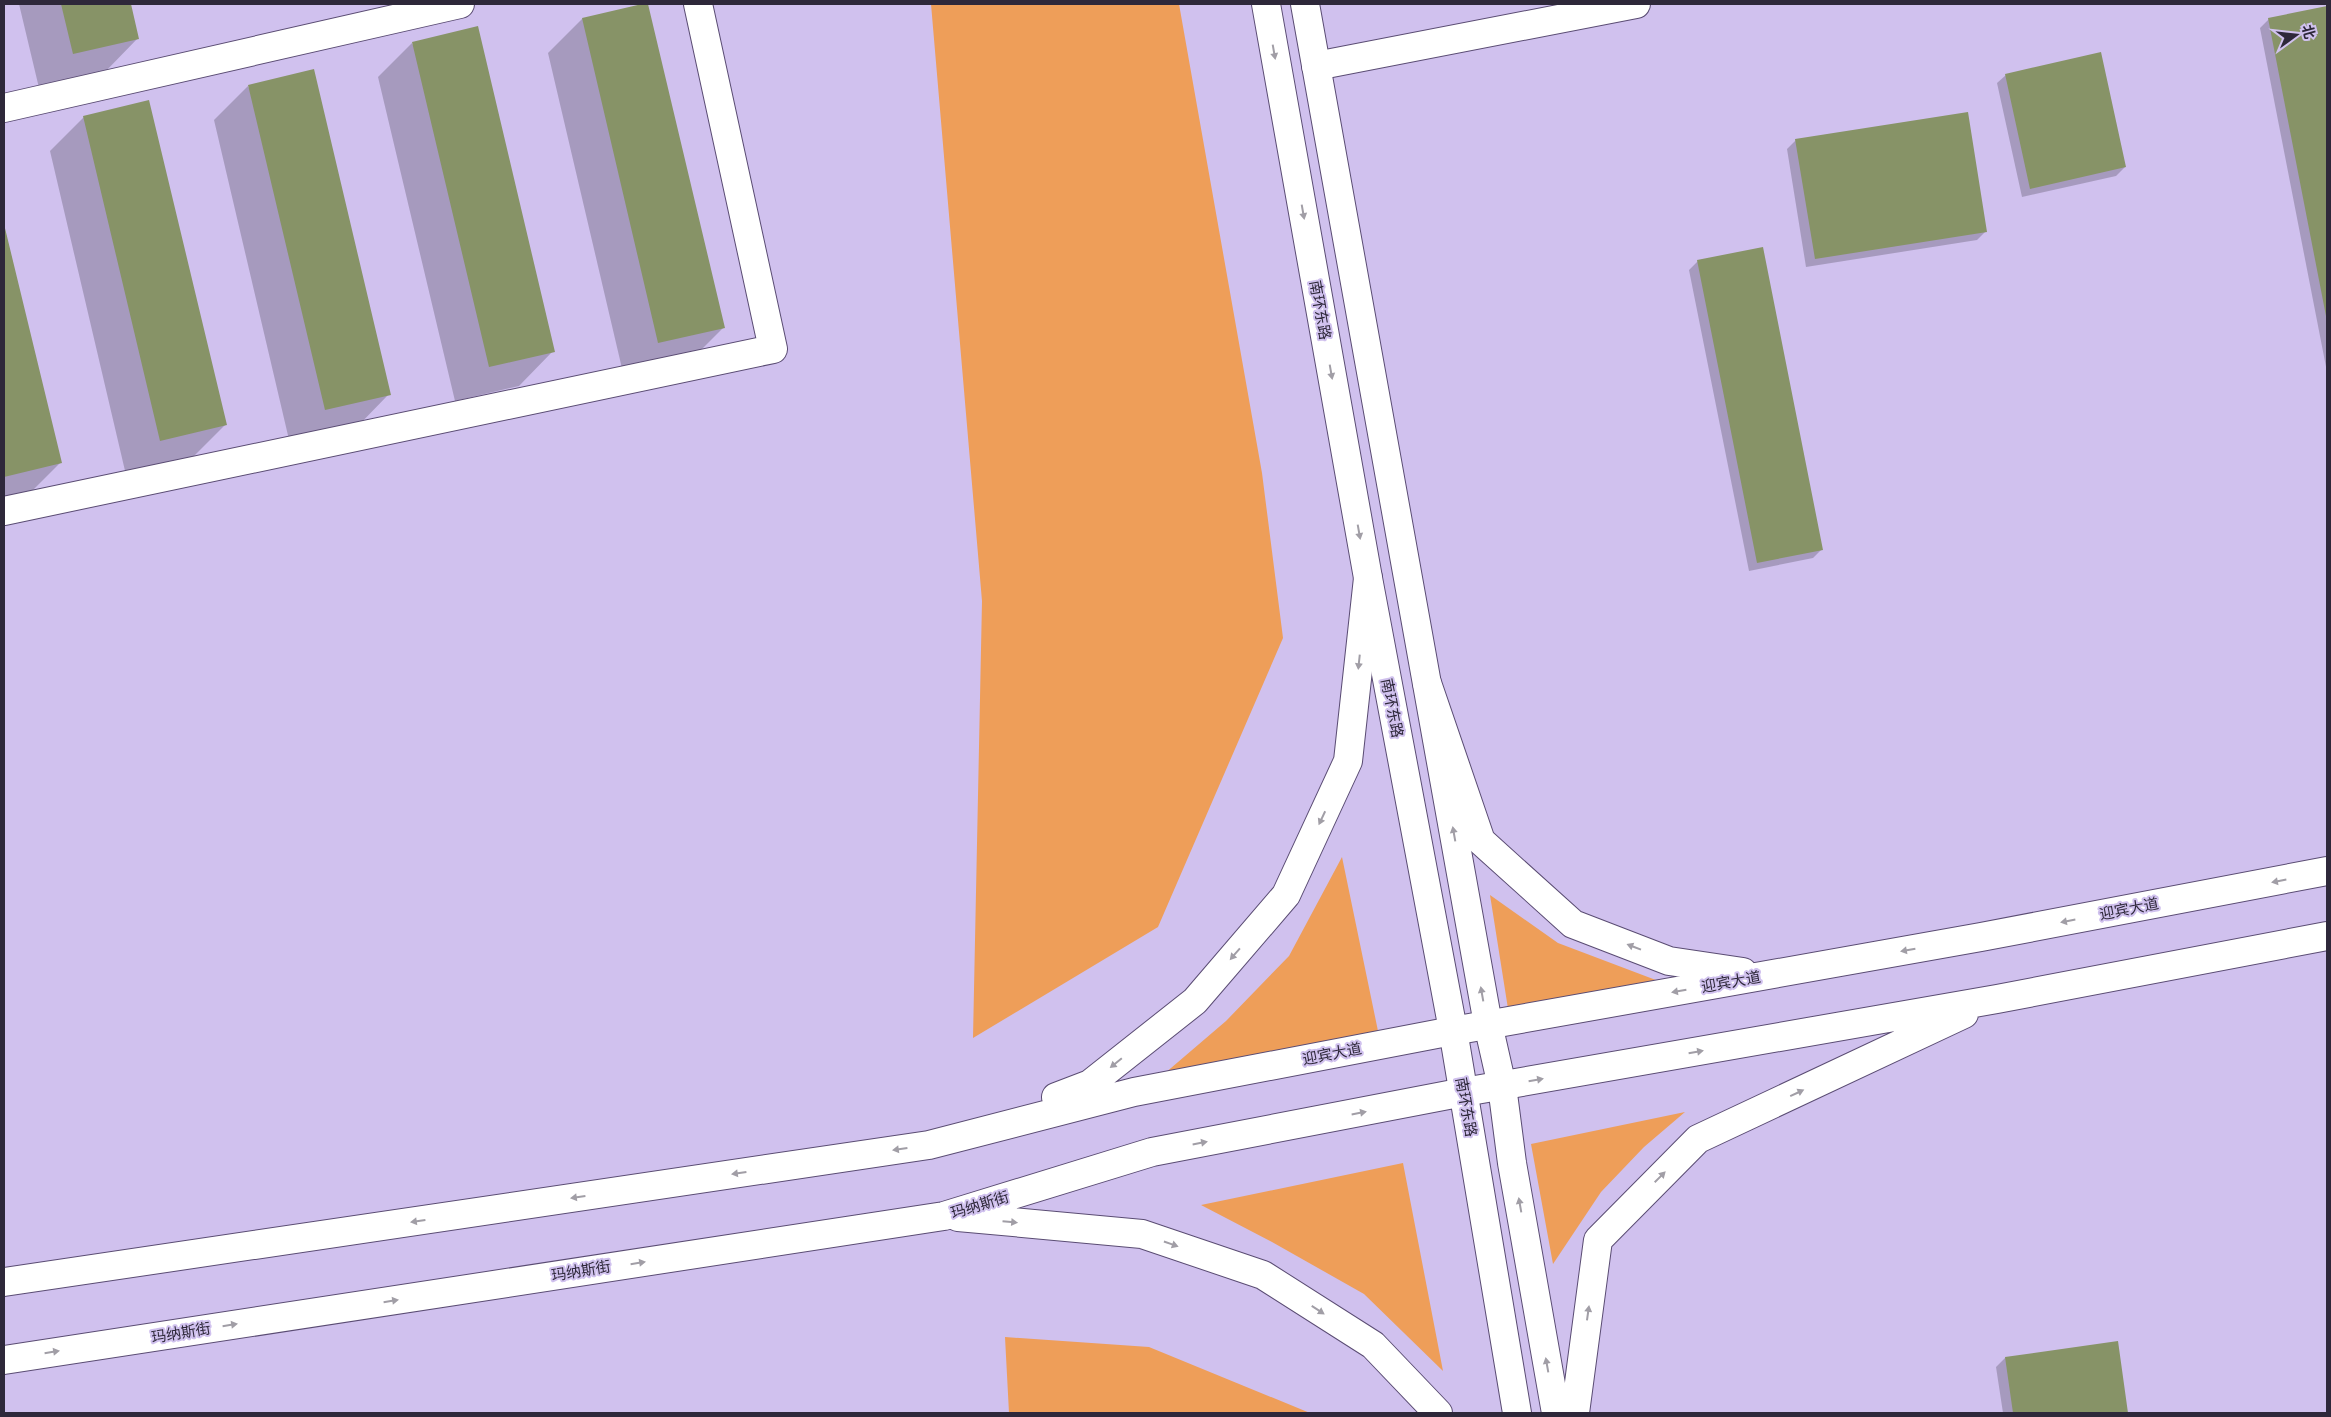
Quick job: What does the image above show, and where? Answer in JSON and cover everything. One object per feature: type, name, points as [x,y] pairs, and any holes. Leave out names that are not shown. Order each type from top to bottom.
[{"type":"main road","points":[[4,108],[460,4]]},
{"type":"main road","points":[[4,511],[773,349],[698,4]]},
{"type":"main road","name":"南环东路","points":[[1266,4],[1368,578],[1453,1030],[1517,1413]]},
{"type":"main road","points":[[1305,4],[1488,1024],[1502,1086],[1512,1163],[1556,1413]]},
{"type":"main road","points":[[1316,66],[1636,4]]},
{"type":"main road","points":[[4,1282],[929,1145],[1090,1084],[1195,1000],[1286,895],[1348,761],[1368,578]]},
{"type":"main road","points":[[1426,683],[1481,841],[1573,924],[1669,960],[1767,975]]},
{"type":"main road","name":"迎宾大道","points":[[929,1145],[1134,1092],[1453,1030],[1981,937],[2327,871]]},
{"type":"main road","points":[[1464,1092],[1997,999],[2327,936]]},
{"type":"main road","points":[[1575,1413],[1598,1240],[1698,1139],[1997,999]]},
{"type":"main road","name":"玛纳斯街","points":[[4,1360],[944,1216],[1152,1152],[1464,1092]]},
{"type":"main road","points":[[944,1216],[1142,1234],[1263,1275],[1372,1345],[1438,1413]]},
{"type":"shaded area","points":[[931,4],[1179,4],[1262,473],[1283,638],[1158,927],[973,1038],[982,601]]},
{"type":"shaded area","points":[[1342,857],[1378,1031],[1164,1074],[1226,1021],[1289,956]]},
{"type":"shaded area","points":[[1490,895],[1558,943],[1669,985],[1509,1015]]},
{"type":"shaded area","points":[[1685,1112],[1644,1147],[1601,1192],[1553,1264],[1531,1144]]},
{"type":"shaded area","points":[[1403,1163],[1443,1371],[1364,1294],[1272,1242],[1201,1205]]},
{"type":"shaded area","points":[[1005,1337],[1149,1347],[1310,1413],[1009,1413]]},
{"type":"building","points":[[61,4],[131,4],[139,39],[73,54]]},
{"type":"building","points":[[648,4],[725,328],[658,343],[582,18]]},
{"type":"building","points":[[2327,6],[2327,315],[2326,316],[2268,18]]},
{"type":"building","points":[[478,26],[555,352],[489,367],[412,42]]},
{"type":"building","points":[[2101,52],[2126,167],[2030,189],[2005,74]]},
{"type":"building","points":[[314,69],[391,395],[325,410],[248,85]]},
{"type":"building","points":[[149,100],[227,425],[160,441],[83,116]]},
{"type":"building","points":[[1968,112],[1987,232],[1815,259],[1795,139]]},
{"type":"building","points":[[4,224],[62,463],[4,477]]},
{"type":"building","points":[[1763,247],[1823,550],[1757,563],[1697,260]]},
{"type":"building","points":[[2118,1341],[2128,1413],[2013,1413],[2005,1357]]}]
